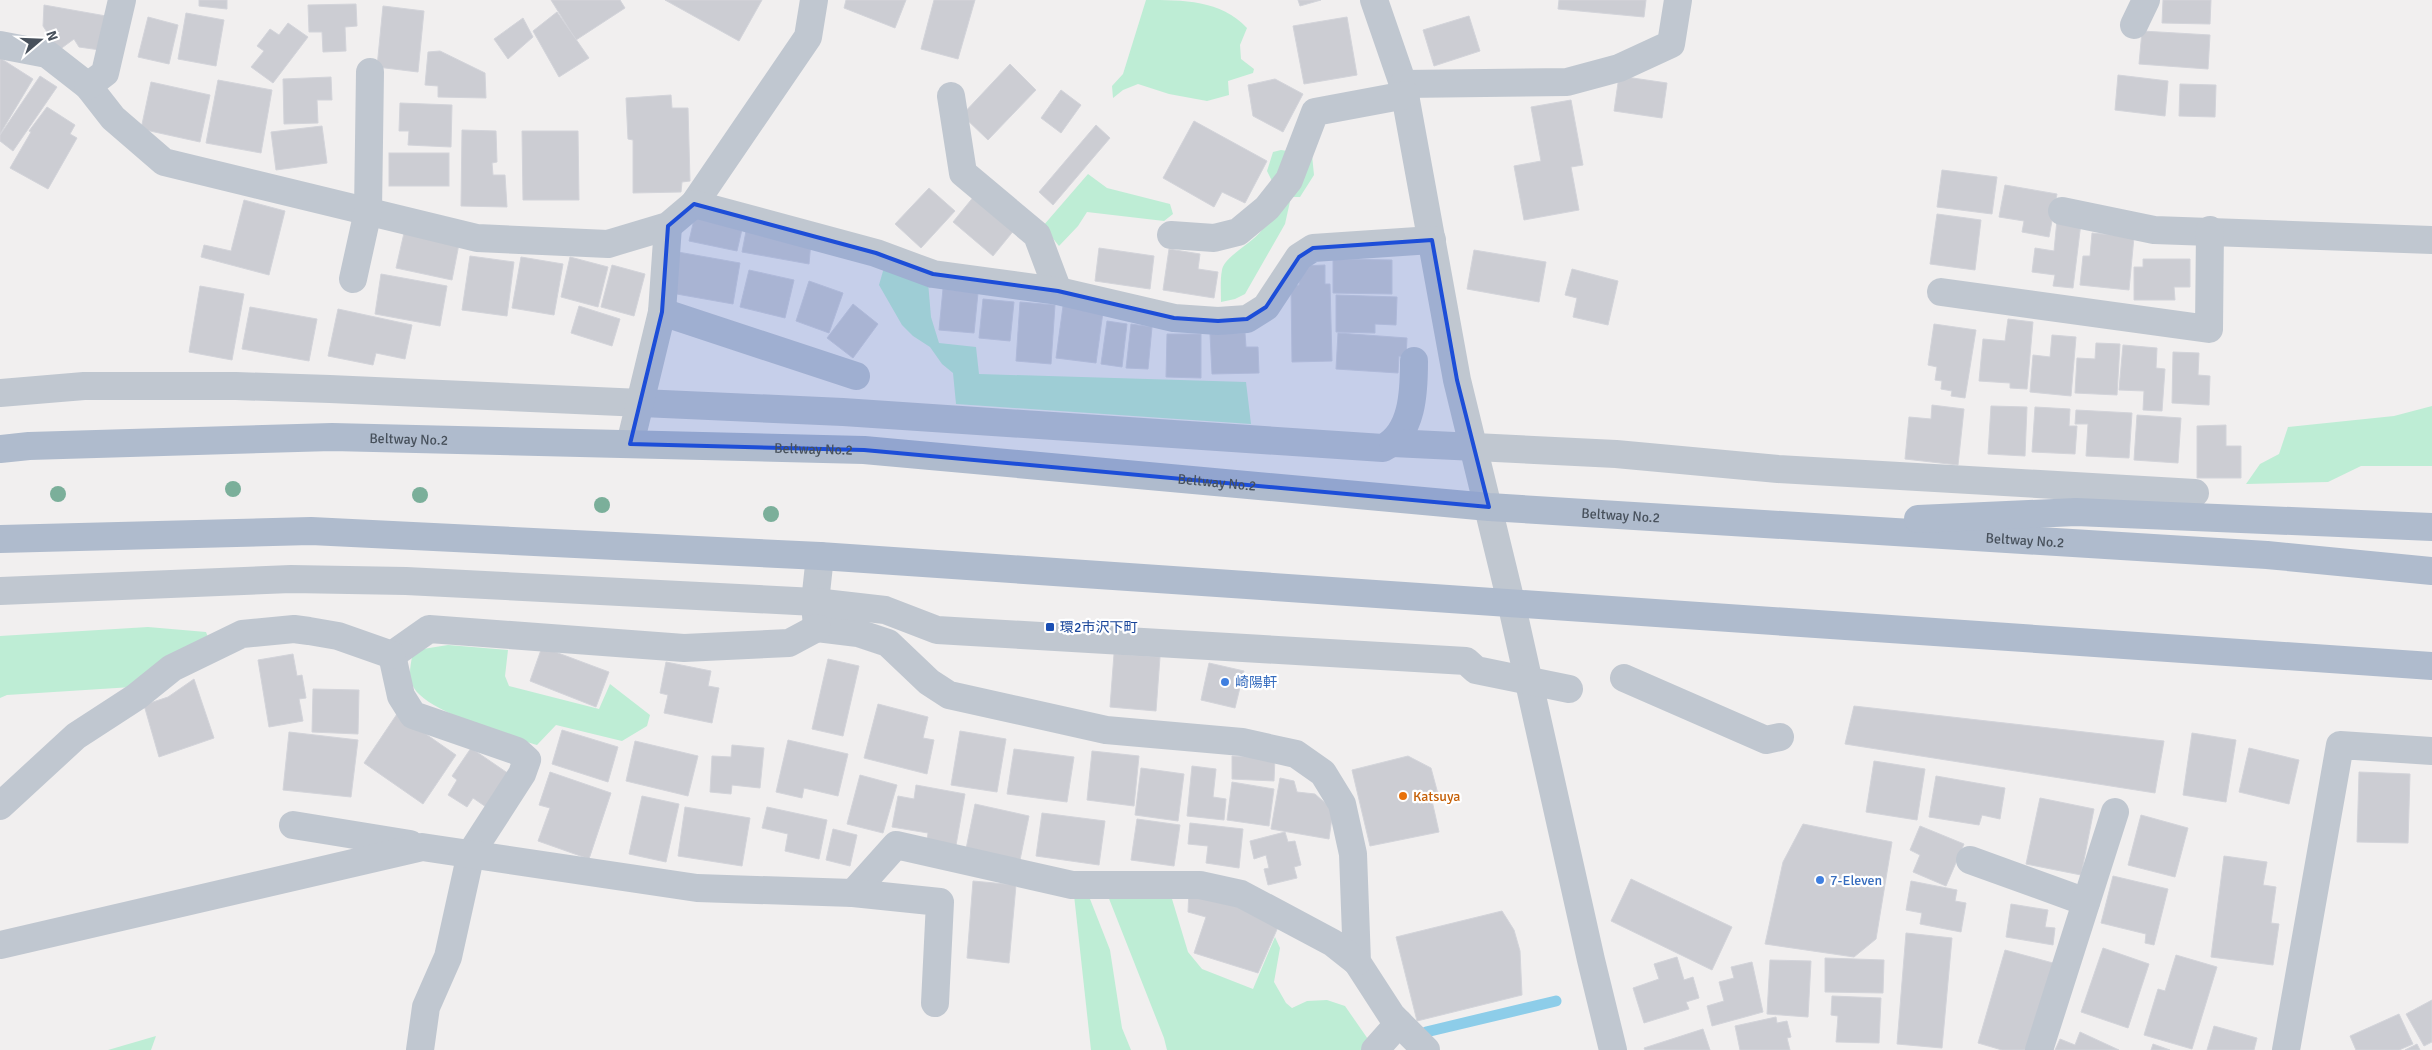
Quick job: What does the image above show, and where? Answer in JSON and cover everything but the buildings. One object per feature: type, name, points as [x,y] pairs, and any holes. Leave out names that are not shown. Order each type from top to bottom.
[{"type":"main road","name":"Beltway No.2","points":[[0,449],[29,446],[332,437],[864,450],[1489,507],[2267,556],[2432,571]]},
{"type":"main road","points":[[1774,526],[2076,512],[2432,527]]},
{"type":"main road","points":[[0,539],[311,531],[820,556],[2432,666]]},
{"type":"street","points":[[88,86],[105,73],[122,0]]},
{"type":"street","points":[[0,45],[47,54],[88,86],[113,118],[164,162],[476,238],[608,244],[668,226],[694,204],[808,37],[814,0]]},
{"type":"street","points":[[1374,0],[1404,89],[1457,380],[1489,507],[1591,960],[1614,1050]]},
{"type":"street","points":[[1171,235],[1214,238],[1238,232],[1266,208],[1289,180],[1315,112],[1404,89],[1567,82],[1619,68],[1671,44],[1678,0]]},
{"type":"street","points":[[2134,25],[2146,0]]},
{"type":"street","points":[[353,279],[368,211],[370,72]]},
{"type":"street","points":[[951,96],[963,173],[1037,235],[1058,291]]},
{"type":"street","points":[[694,204],[876,253],[933,274],[1058,291],[1174,318],[1218,321],[1247,319],[1266,307],[1299,257],[1313,248],[1432,240]]},
{"type":"street","points":[[2062,211],[2154,230],[2210,230],[2432,240]]},
{"type":"street","points":[[630,444],[662,312],[668,226]]},
{"type":"street","points":[[1941,292],[2209,329],[2210,230]]},
{"type":"street","points":[[662,312],[856,376]]},
{"type":"street","points":[[0,393],[84,386],[236,386],[640,402],[844,412],[1383,448],[1393,443],[1407,423],[1414,361]]},
{"type":"street","points":[[1393,443],[1616,454],[1778,469],[2195,493]]},
{"type":"street","points":[[392,655],[429,629],[684,648],[789,643],[816,615],[820,556]]},
{"type":"street","points":[[0,591],[69,586],[291,580],[406,580],[816,615],[885,610],[937,630],[1466,661],[1476,670],[1569,688]]},
{"type":"street","points":[[816,615],[888,643],[929,682],[949,695],[1106,730],[1242,742],[1296,754],[1323,773],[1342,804],[1353,854],[1357,962]]},
{"type":"street","points":[[0,806],[76,736],[136,697],[172,668],[242,634],[302,630],[338,636],[392,655]]},
{"type":"street","points":[[392,655],[401,696],[413,715],[517,751],[527,760],[522,774],[471,852],[448,957],[426,1007],[420,1050]]},
{"type":"street","points":[[1624,678],[1766,740],[1780,737]]},
{"type":"street","points":[[2286,1050],[2340,745],[2432,751]]},
{"type":"street","points":[[2039,1050],[2115,812]]},
{"type":"street","points":[[293,825],[697,888],[853,893],[940,902],[936,1003]]},
{"type":"street","points":[[853,893],[896,845],[1072,885],[1200,886],[1241,894],[1333,944],[1357,962],[1392,1016],[1426,1050]]},
{"type":"street","points":[[0,945],[422,846]]},
{"type":"street","points":[[1970,860],[2086,902]]},
{"type":"street","points":[[1375,1050],[1399,1023]]},
{"type":"highlighted area","points":[[694,204],[876,253],[933,274],[1058,291],[1174,318],[1218,321],[1247,319],[1266,307],[1299,257],[1313,248],[1432,240],[1457,380],[1489,507],[864,450],[630,444],[662,312],[668,226]]},
{"type":"green space","points":[[1146,0],[1187,1],[1213,7],[1237,19],[1247,28],[1240,45],[1241,59],[1254,69],[1253,73],[1228,81],[1229,95],[1207,101],[1169,94],[1138,84],[1123,90],[1113,98],[1112,86],[1123,74]]},
{"type":"green space","points":[[1281,150],[1312,155],[1314,175],[1300,197],[1291,197],[1285,224],[1245,294],[1235,299],[1221,302],[1221,278],[1224,265],[1262,230],[1267,221],[1274,185],[1267,171],[1273,152]]},
{"type":"green space","points":[[1088,174],[1107,188],[1170,204],[1173,214],[1164,221],[1087,212],[1078,226],[1059,246],[1043,226]]},
{"type":"green space","points":[[885,264],[928,282],[931,317],[939,343],[976,347],[979,374],[1246,382],[1251,424],[956,404],[953,373],[942,364],[930,347],[913,336],[902,325],[879,285]]},
{"type":"green space","points":[[2432,406],[2432,466],[2361,466],[2328,482],[2246,484],[2260,464],[2279,454],[2288,427],[2394,416]]},
{"type":"green space","points":[[148,627],[206,632],[209,640],[132,687],[7,695],[0,698],[0,636]]},
{"type":"green space","points":[[448,645],[508,650],[505,676],[509,686],[599,709],[610,684],[650,715],[647,726],[622,741],[556,725],[537,745],[470,722],[435,706],[422,697],[414,688],[410,677],[412,657],[423,649]]},
{"type":"green space","points":[[1104,886],[1169,889],[1188,952],[1202,969],[1253,989],[1275,937],[1280,948],[1274,982],[1286,1003],[1292,1008],[1307,1001],[1327,1000],[1345,1006],[1370,1042],[1371,1050],[1167,1050],[1164,1038]]},
{"type":"green space","points":[[1074,895],[1090,899],[1110,950],[1122,1028],[1131,1050],[1091,1050]]},
{"type":"green space","points":[[156,1036],[151,1050],[108,1050]]},
{"type":"waterway","points":[[1426,1032],[1556,1001]]},
{"type":"place","name":"環2市沢下町","points":[[1050,627]]},
{"type":"place","name":"崎陽軒","points":[[1225,682]]},
{"type":"place","name":"Katsuya","points":[[1403,796]]},
{"type":"place","name":"7-Eleven","points":[[1820,880]]}]
